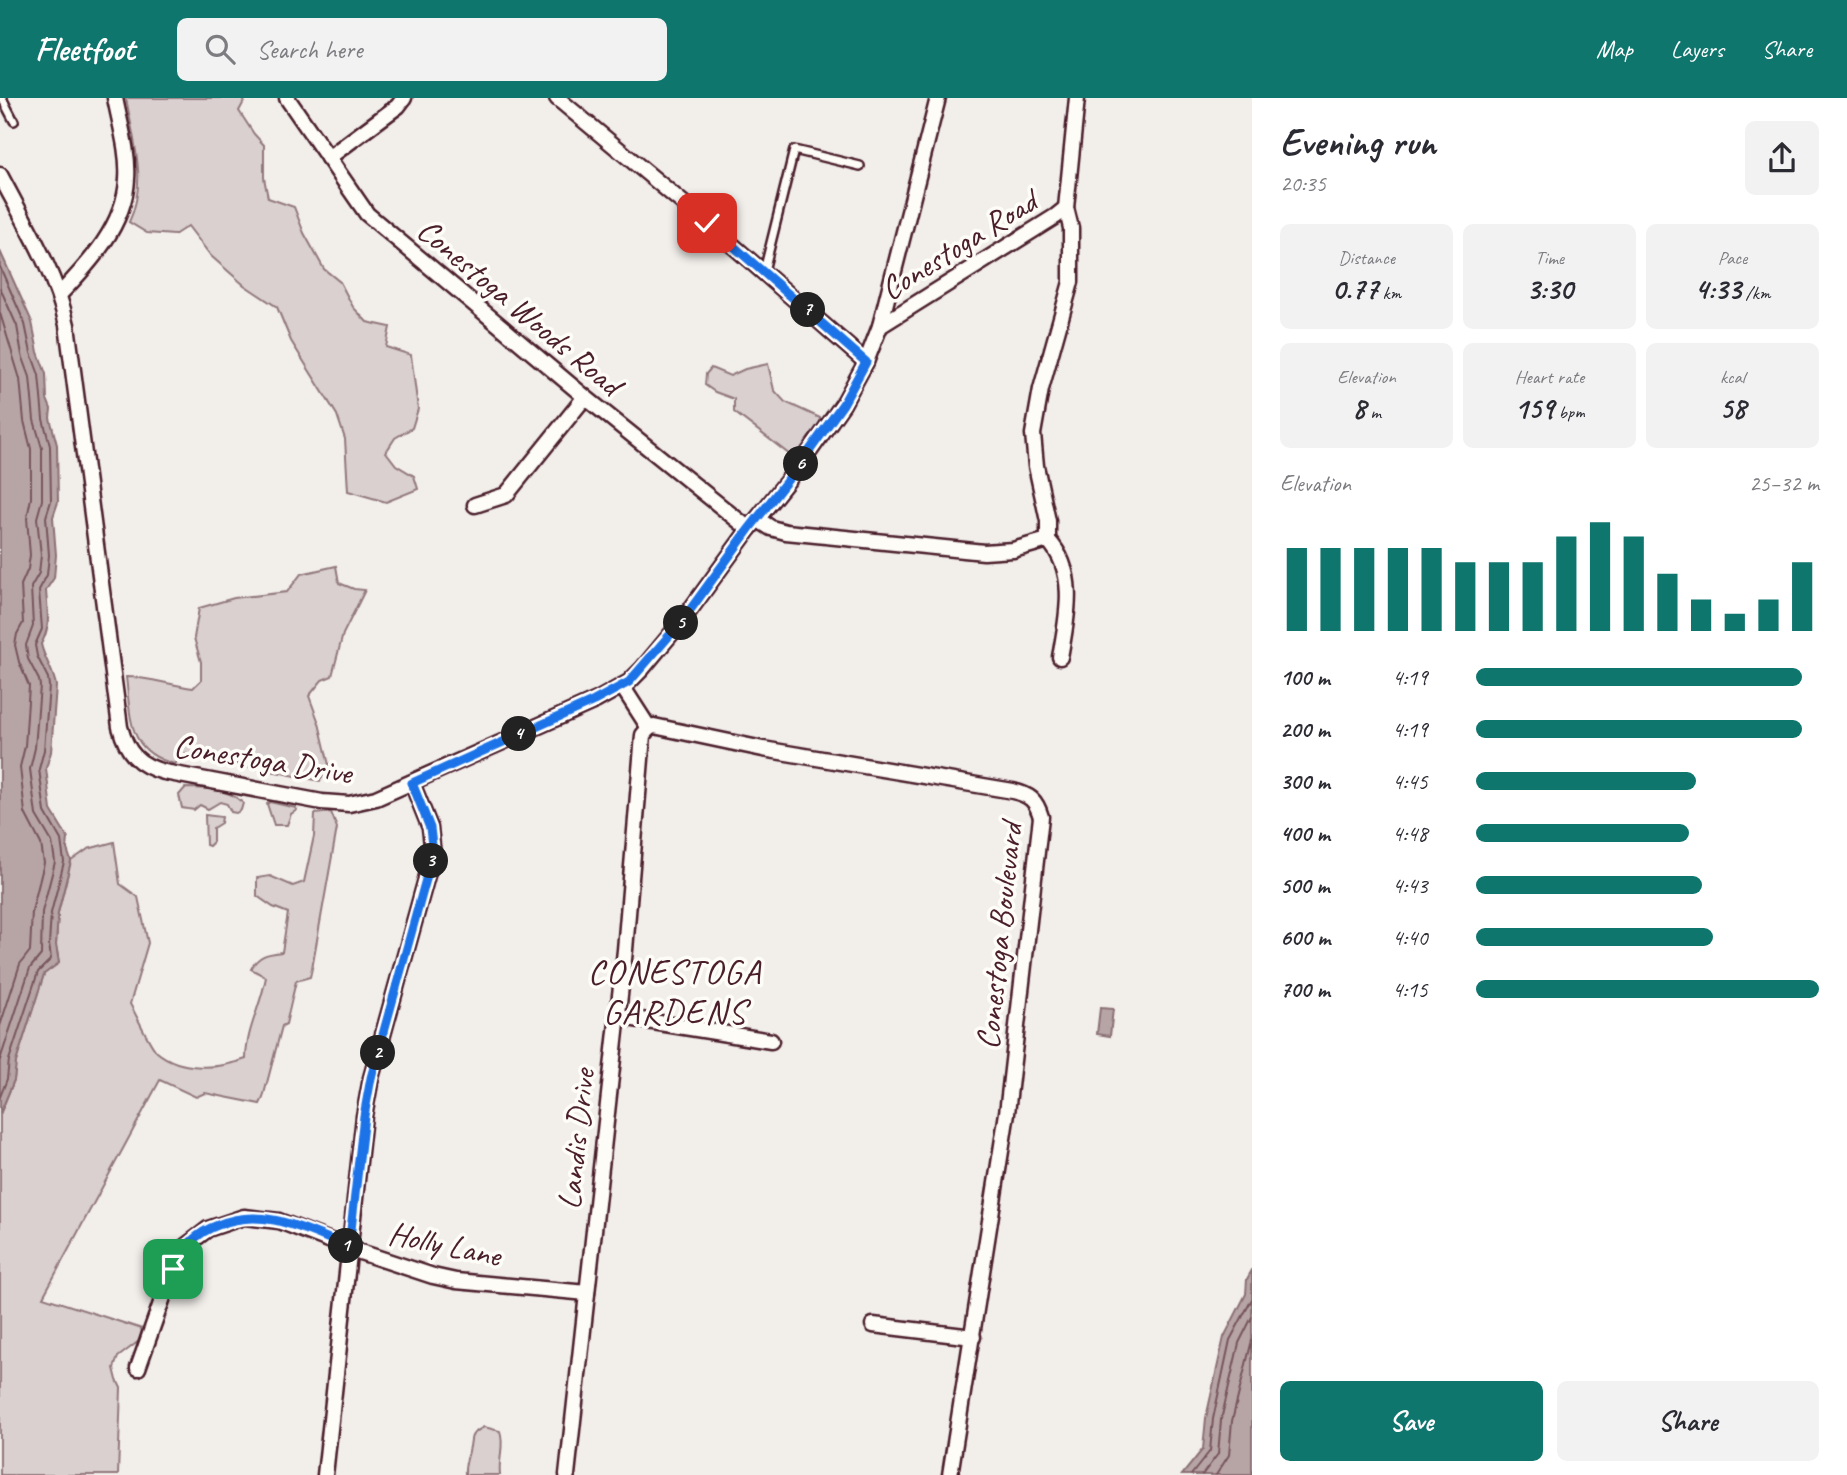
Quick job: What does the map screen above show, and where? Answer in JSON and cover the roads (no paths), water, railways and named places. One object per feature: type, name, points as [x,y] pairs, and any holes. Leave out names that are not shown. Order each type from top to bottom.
[{"type":"street","points":[[59,295],[89,263],[108,234],[124,200],[126,160],[115,98]]},
{"type":"street","name":"Conestoga Woods Road","points":[[286,98],[367,214],[585,397],[753,524],[786,532],[984,552],[1013,550],[1048,540]]},
{"type":"street","points":[[328,158],[398,106],[404,98]]},
{"type":"street","points":[[557,98],[764,272],[866,362]]},
{"type":"street","name":"Conestoga Drive","points":[[0,175],[33,236],[59,295],[67,325],[120,727],[129,751],[140,763],[164,772],[322,802],[361,803],[412,783],[622,686],[642,669],[682,621],[827,428],[866,362],[880,326],[938,98]]},
{"type":"street","points":[[1060,657],[1067,618],[1068,588],[1060,556],[1048,540],[1048,521],[1036,466],[1033,434],[1041,388],[1071,282],[1071,228],[1066,208],[1077,98]]},
{"type":"street","name":"Conestoga Road","points":[[880,326],[1066,208]]},
{"type":"street","points":[[475,505],[506,495],[585,397]]},
{"type":"street","points":[[622,686],[649,728]]},
{"type":"street","name":"Conestoga Boulevard","points":[[649,728],[654,726],[763,749],[1013,791],[1028,794],[1037,804],[1041,817],[1017,1033],[950,1475]]},
{"type":"street","name":"Landis Drive","points":[[567,1475],[625,950],[643,734],[649,728]]},
{"type":"street","points":[[325,1475],[363,1123],[371,1078],[433,854],[430,828],[412,783]]},
{"type":"street","points":[[616,1016],[771,1041]]},
{"type":"street","name":"Holly Lane","points":[[138,1368],[183,1248],[208,1229],[244,1217],[268,1218],[423,1273],[456,1281],[587,1293]]},
{"type":"street","points":[[873,1325],[972,1337]]},
{"type":"lane","points":[[2,98],[14,121]]},
{"type":"lane","points":[[764,272],[794,150],[860,166]]},
{"type":"water","points":[[0,251],[32,322],[46,374],[47,399],[57,445],[58,502],[53,517],[56,555],[54,578],[46,590],[48,624],[41,644],[56,686],[51,752],[46,768],[51,810],[68,838],[67,849],[71,861],[58,913],[56,945],[59,963],[44,974],[16,1062],[14,1080],[0,1114]]},
{"type":"water","points":[[1100,1008],[1113,1009],[1110,1036],[1097,1034]]},
{"type":"water","points":[[1252,1270],[1252,1475],[1182,1475],[1203,1449],[1206,1418],[1224,1337],[1246,1294],[1247,1279]]},
{"type":"district","name":"CONESTOGA GARDENS","points":[[675,991]]}]
